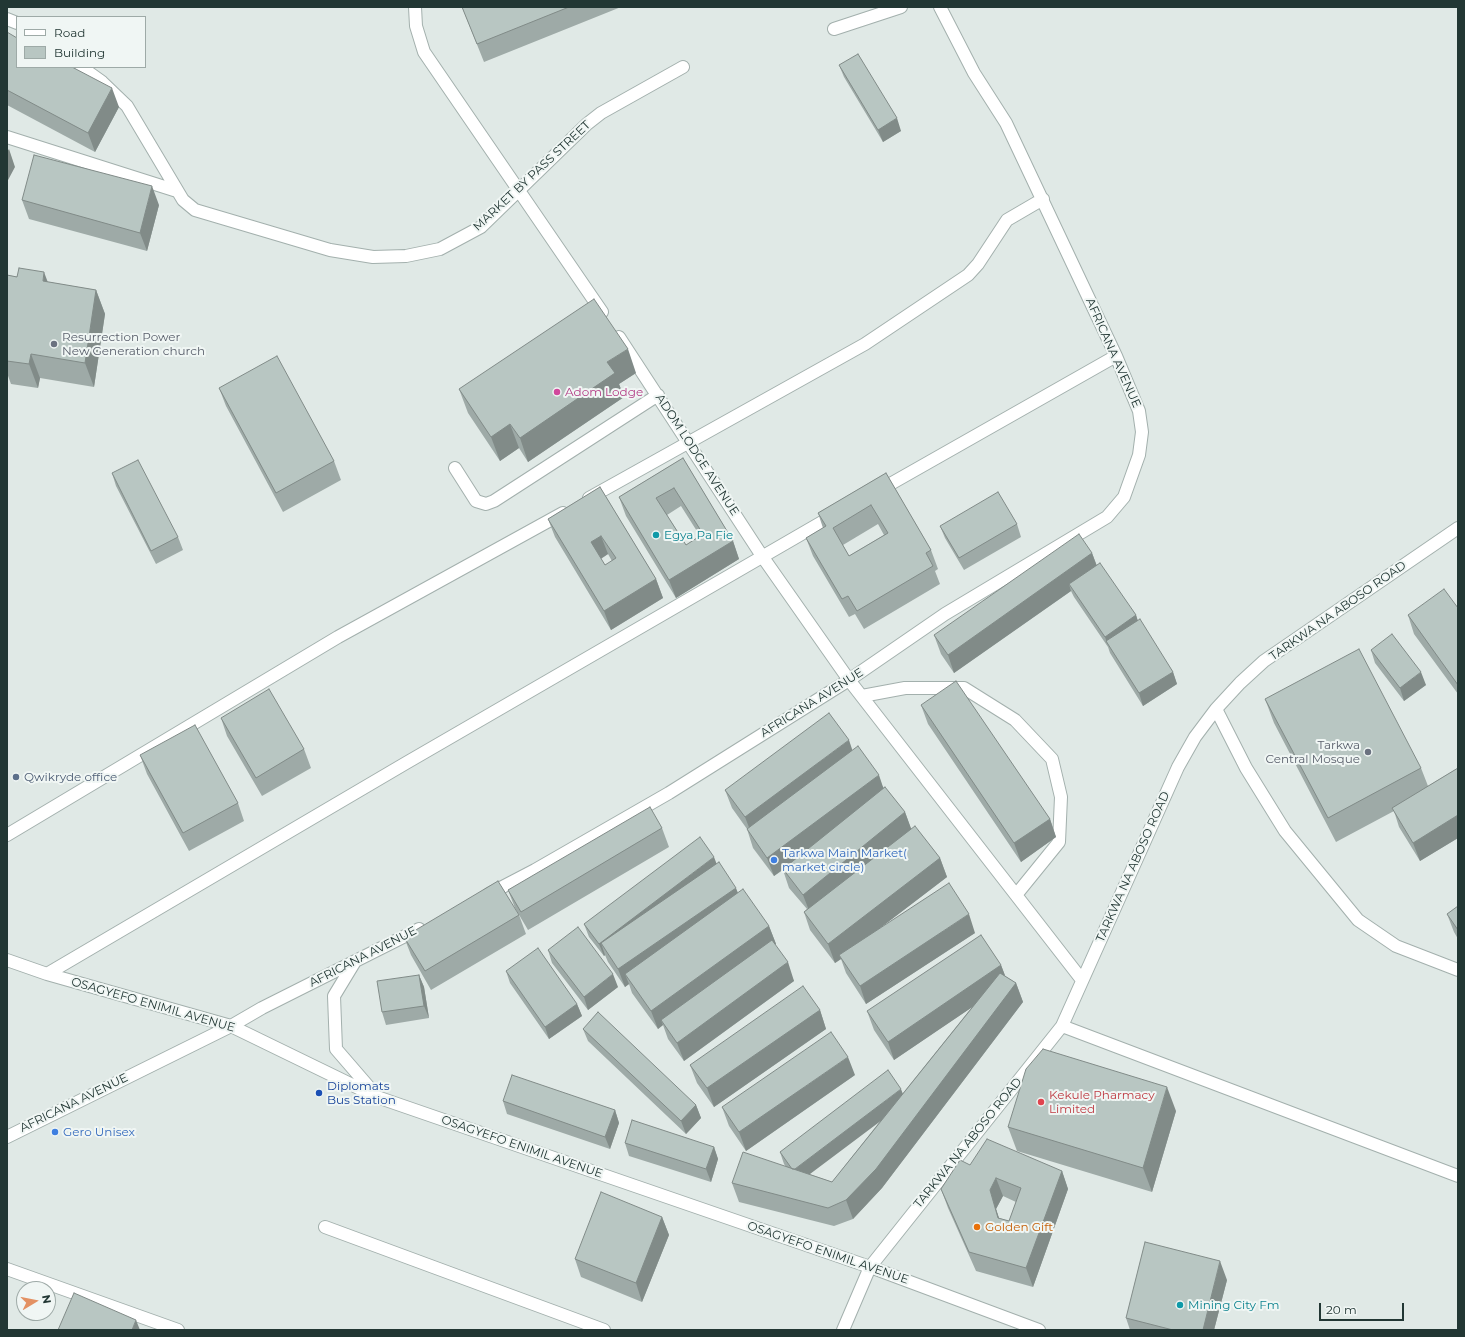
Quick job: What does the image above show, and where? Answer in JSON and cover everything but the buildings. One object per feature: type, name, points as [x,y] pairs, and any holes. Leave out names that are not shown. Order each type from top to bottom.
[{"type":"street","name":"ADOM LODGE AVENUE","points":[[415,7],[416,26],[424,52],[690,442],[762,556],[849,680],[1082,980]]},
{"type":"street","points":[[834,29],[901,7]]},
{"type":"street","name":"AFRICANA AVENUE","points":[[480,898],[535,870],[669,793],[849,680],[945,614],[1107,517],[1124,497],[1139,455],[1142,432],[1139,411],[1116,356],[1006,123],[974,73],[940,7]]},
{"type":"street","name":"MARKET BY PASS STREET","points":[[82,68],[102,82],[127,106],[177,191],[183,200],[195,210],[330,250],[373,257],[406,256],[440,250],[481,228],[587,124],[601,113],[683,67]]},
{"type":"street","points":[[7,137],[177,191]]},
{"type":"street","points":[[7,836],[338,637],[865,344],[968,275],[978,264],[1007,220],[1043,199]]},
{"type":"street","points":[[866,497],[1116,356]]},
{"type":"street","points":[[454,468],[476,501],[486,504],[494,501],[658,395]]},
{"type":"street","points":[[47,974],[762,556],[846,509]]},
{"type":"street","name":"TARKWA NA ABOSO ROAD","points":[[843,1330],[870,1267],[1062,1026],[1178,767],[1195,737],[1216,709],[1240,682],[1264,661],[1458,528]]},
{"type":"street","points":[[862,696],[904,688],[964,688],[1015,720],[1052,759],[1061,797],[1059,842],[1016,895]]},
{"type":"street","points":[[1216,709],[1246,768],[1285,831],[1358,920],[1396,946],[1458,970]]},
{"type":"street","name":"AFRICANA AVENUE","points":[[7,1137],[231,1026],[262,1008],[431,923]]},
{"type":"street","name":"OSAGYEFO ENIMIL AVENUE","points":[[7,960],[47,974],[231,1026],[377,1097],[870,1267],[1039,1330]]},
{"type":"street","points":[[354,963],[334,996],[336,1050],[377,1097]]},
{"type":"street","points":[[1062,1026],[1458,1176]]},
{"type":"street","points":[[325,1227],[604,1330]]},
{"type":"street","points":[[7,1269],[178,1330]]},
{"type":"place","name":"Resurrection Power New Generation church","points":[[54,344]]},
{"type":"place","name":"Adom Lodge","points":[[557,392]]},
{"type":"place","name":"Egya Pa Fie","points":[[656,535]]},
{"type":"place","name":"Tarkwa Central Mosque","points":[[1368,752]]},
{"type":"place","name":"Qwikryde office","points":[[16,777]]},
{"type":"place","name":"Tarkwa Main Market( market circle)","points":[[774,860]]},
{"type":"place","name":"Diplomats Bus Station","points":[[319,1093]]},
{"type":"place","name":"Kekule Pharmacy Limited","points":[[1041,1102]]},
{"type":"place","name":"Gero Unisex","points":[[55,1132]]},
{"type":"place","name":"Golden Gift","points":[[977,1227]]},
{"type":"place","name":"Mining City Fm","points":[[1180,1305]]}]
